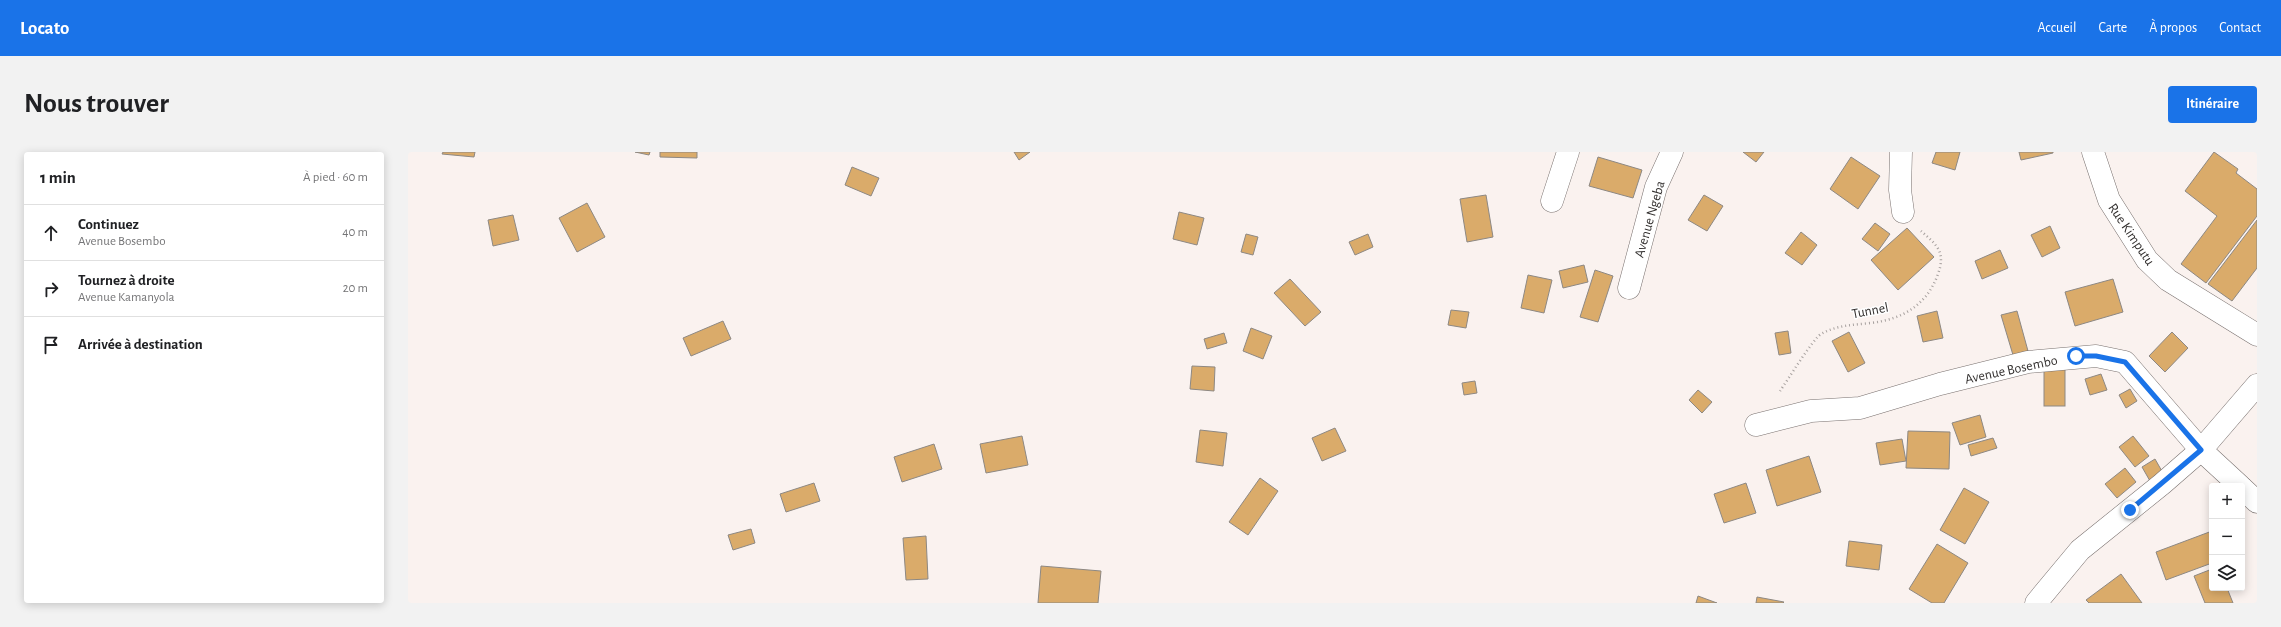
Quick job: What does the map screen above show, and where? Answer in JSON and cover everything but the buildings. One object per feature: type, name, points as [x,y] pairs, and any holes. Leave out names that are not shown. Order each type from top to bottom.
[{"type":"street","points":[[1552,200],[1568,152]]},
{"type":"street","name":"Avenue Ngeba","points":[[1629,288],[1656,187],[1672,152]]},
{"type":"street","points":[[1901,152],[1900,190],[1903,212]]},
{"type":"street","name":"Rue Kimputu","points":[[2093,152],[2108,200],[2147,260],[2168,280],[2257,335]]},
{"type":"street","name":"Avenue Bosembo","points":[[1756,425],[1811,412],[1860,408],[1940,384],[2028,362],[2076,356],[2096,356],[2125,362],[2201,450],[2237,483]]},
{"type":"street","points":[[2036,603],[2080,550],[2162,484],[2201,450],[2257,385]]},
{"type":"street","name":"Avenue Bosembo","points":[[2245,491],[2257,502]]},
{"type":"path","name":"Tunnel","points":[[1756,425],[1819,335],[1841,325],[1873,323],[1915,308],[1932,290],[1942,262],[1938,245],[1913,225],[1903,212]]},
{"type":"route","points":[[2076,356],[2096,356],[2125,362],[2201,450],[2130,510]]}]
